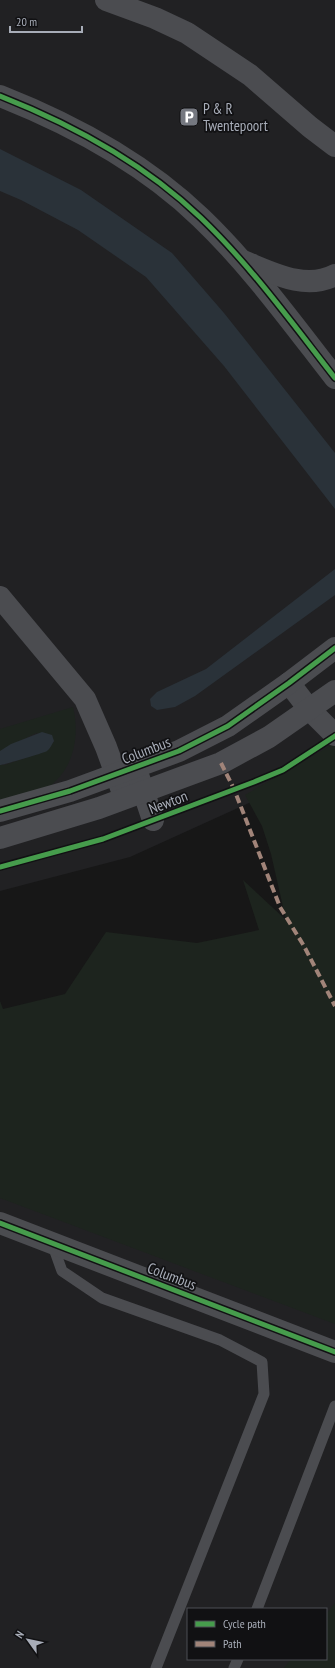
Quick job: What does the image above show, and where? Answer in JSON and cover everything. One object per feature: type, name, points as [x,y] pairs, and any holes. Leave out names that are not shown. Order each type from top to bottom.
[{"type":"street","points":[[106,0],[155,18],[187,33],[250,76],[310,127],[335,146]]},
{"type":"street","points":[[0,96],[31,108],[102,145],[163,186],[200,218],[240,259],[335,378]]},
{"type":"street","points":[[310,127],[335,160]]},
{"type":"street","points":[[240,259],[298,281],[321,279],[335,275]]},
{"type":"street","points":[[0,597],[85,700],[106,747],[126,770]]},
{"type":"street","points":[[335,648],[289,683],[309,709],[335,735]]},
{"type":"street","name":"Columbus","points":[[0,811],[70,791],[178,751],[228,726],[289,683]]},
{"type":"street","points":[[0,838],[99,808],[221,763],[269,737],[335,691]]},
{"type":"street","name":"Columbus","points":[[126,770],[134,795],[153,820]]},
{"type":"street","name":"Columbus","points":[[0,1223],[335,1352]]},
{"type":"lane","points":[[51,1242],[62,1271],[102,1298],[220,1340],[262,1362],[264,1394],[156,1668]]},
{"type":"lane","points":[[257,1608],[335,1406]]},
{"type":"shaded area","points":[[0,0],[335,0],[335,759],[313,774],[130,857],[0,891]]},
{"type":"shaded area","points":[[0,149],[81,190],[172,253],[224,313],[335,453],[335,509],[224,366],[146,277],[78,230],[21,200],[0,191]]},
{"type":"shaded area","points":[[335,569],[335,595],[195,696],[175,707],[157,710],[151,706],[150,699],[157,692],[206,669]]},
{"type":"shaded area","points":[[73,707],[76,729],[75,740],[70,760],[65,770],[50,786],[0,805],[0,765],[5,765],[46,751],[54,741],[51,736],[36,733],[0,751],[0,729]]},
{"type":"shaded area","points":[[42,732],[52,735],[54,741],[47,751],[0,765],[0,751],[11,744]]},
{"type":"shaded area","points":[[335,743],[335,1324],[0,1198],[0,1001],[3,1009],[65,994],[106,932],[197,943],[259,930],[243,880],[286,920],[271,854],[262,826],[245,795]]},
{"type":"shaded area","points":[[0,1165],[335,1294],[335,1668],[0,1668]]},
{"type":"shaded area","points":[[335,1603],[335,1668],[284,1668],[290,1660],[327,1660],[327,1613]]},
{"type":"marked path","points":[[221,763],[234,789],[280,907],[304,946],[335,1006]]},
{"type":"cycle path","points":[[0,96],[53,119],[106,147],[132,163],[179,198],[219,236],[254,275],[335,378]]},
{"type":"cycle path","points":[[0,811],[70,791],[179,751],[228,726],[335,648]]},
{"type":"cycle path","name":"Newton","points":[[0,867],[103,839],[254,782],[283,770],[335,736]]},
{"type":"cycle path","points":[[0,1223],[335,1352]]},
{"type":"place","name":"P & R Twentepoort","points":[[189,117]]}]
